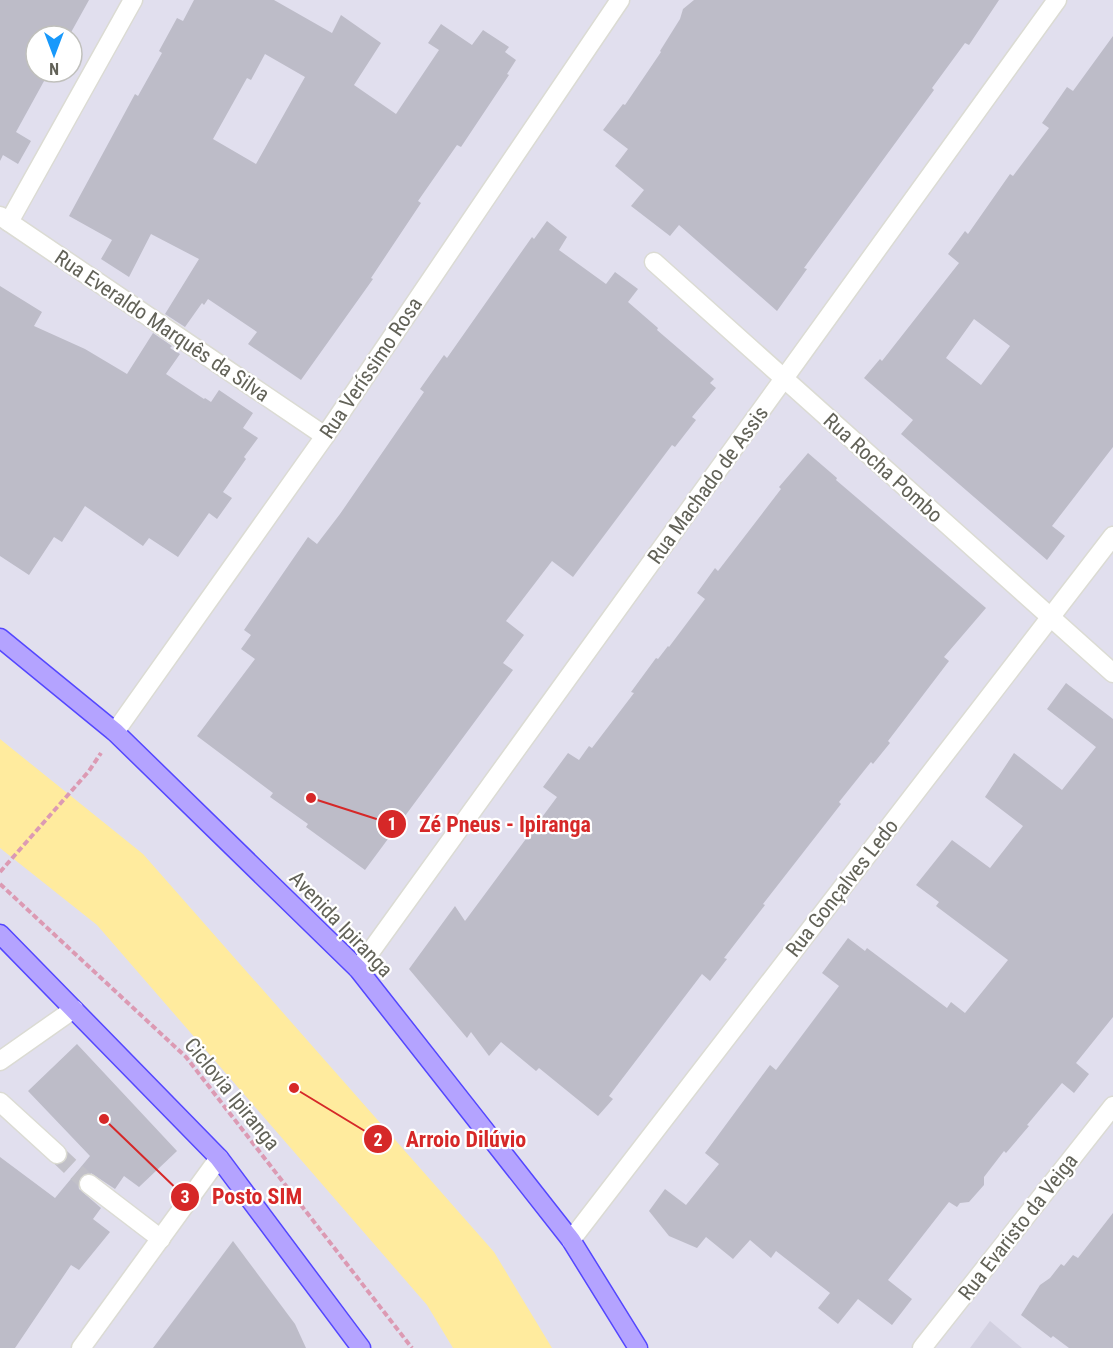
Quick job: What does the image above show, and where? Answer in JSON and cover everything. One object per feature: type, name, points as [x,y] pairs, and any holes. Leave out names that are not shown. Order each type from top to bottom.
[{"type":"main road","name":"Avenida Ipiranga","points":[[0,638],[115,732],[358,969],[571,1240],[638,1348]]},
{"type":"main road","points":[[0,934],[219,1158],[361,1348]]},
{"type":"street","points":[[4,219],[133,0]]},
{"type":"street","name":"Rua Veríssimo Rosa","points":[[115,732],[325,436],[620,0]]},
{"type":"street","name":"Rua Machado de Assis","points":[[358,969],[1057,0]]},
{"type":"street","name":"Rua Everaldo Marquês da Silva","points":[[4,219],[325,436]]},
{"type":"street","name":"Rua Rocha Pombo","points":[[654,262],[1113,673]]},
{"type":"street","name":"Rua Gonçalves Ledo","points":[[571,1240],[1113,536]]},
{"type":"street","points":[[0,1061],[74,1009]]},
{"type":"street","points":[[0,1102],[57,1154]]},
{"type":"street","name":"Rua Evaristo da Veiga","points":[[922,1348],[1113,1106]]},
{"type":"street","points":[[81,1348],[219,1158]]},
{"type":"street","points":[[89,1184],[160,1239]]},
{"type":"path","points":[[0,872],[89,771]]},
{"type":"path","name":"Ciclovia Ipiranga","points":[[0,884],[186,1057],[412,1348]]},
{"type":"shaded area","points":[[0,739],[143,854],[494,1252],[552,1348],[453,1348],[427,1305],[97,925],[0,848]]},
{"type":"shaded area","points":[[990,1321],[1022,1348],[970,1348]]},
{"type":"building","points":[[0,0],[89,0],[76,24],[24,24],[24,84],[42,84],[16,132],[31,141],[18,164],[3,155],[0,161]]},
{"type":"building","points":[[194,0],[274,0],[332,33],[341,15],[381,43],[354,85],[396,114],[439,50],[428,43],[441,24],[472,45],[483,30],[509,47],[505,52],[516,60],[507,74],[509,75],[461,147],[457,145],[418,201],[421,203],[371,278],[373,279],[301,380],[248,344],[257,332],[208,299],[204,305],[202,303],[185,327],[165,314],[199,259],[151,234],[129,277],[101,259],[112,240],[69,216],[135,94],[138,96],[162,53],[159,51],[177,18],[183,21]],"holes":[[[265,54],[305,77],[256,164],[213,139],[247,78],[251,80]]]},
{"type":"building","points":[[694,0],[999,0],[969,45],[965,43],[932,88],[934,90],[804,268],[807,269],[777,311],[679,225],[670,236],[631,206],[644,190],[615,166],[628,149],[603,130],[623,104],[625,105],[661,52],[680,19],[683,9]]},
{"type":"building","points":[[1113,36],[1113,447],[1052,526],[1065,536],[1047,560],[901,434],[913,420],[864,378],[880,359],[882,361],[959,263],[948,254],[965,231],[968,234],[1010,174],[1013,176],[1049,128],[1042,123],[1067,87],[1073,91]],"holes":[[[974,319],[1010,346],[981,385],[946,358]]]},
{"type":"building","points":[[547,221],[567,237],[559,250],[606,284],[615,272],[638,289],[628,302],[714,379],[710,383],[716,388],[692,417],[696,420],[675,447],[672,445],[573,577],[552,561],[506,621],[524,635],[503,663],[513,670],[365,870],[306,827],[308,824],[270,797],[273,793],[197,736],[255,659],[241,649],[251,635],[244,630],[308,537],[317,544],[340,514],[424,392],[420,389],[444,355],[447,358],[532,237],[534,239]]},
{"type":"building","points":[[0,286],[42,312],[34,326],[85,349],[127,374],[153,333],[180,354],[166,374],[204,399],[211,402],[219,390],[253,413],[243,428],[258,438],[223,492],[232,498],[217,519],[209,513],[178,557],[149,538],[143,546],[85,506],[62,542],[54,537],[29,575],[0,556]]},
{"type":"building","points":[[808,453],[837,478],[836,480],[986,608],[944,657],[949,661],[888,741],[890,743],[873,764],[871,762],[839,802],[841,804],[763,904],[765,905],[724,958],[727,959],[710,981],[702,974],[609,1096],[613,1099],[598,1116],[539,1068],[536,1071],[501,1042],[489,1056],[471,1032],[467,1038],[409,969],[455,906],[465,921],[557,797],[543,787],[568,753],[579,760],[589,746],[592,748],[634,693],[631,692],[656,658],[658,659],[669,647],[705,599],[697,593],[715,568],[718,571],[781,489],[779,487]]},
{"type":"building","points":[[1066,683],[1113,719],[1113,1017],[1076,1063],[1089,1074],[1074,1093],[1062,1083],[1006,1153],[1004,1151],[984,1177],[984,1185],[969,1202],[960,1203],[957,1207],[949,1202],[888,1280],[912,1299],[892,1325],[858,1299],[838,1324],[818,1308],[830,1293],[776,1251],[771,1258],[750,1240],[733,1259],[706,1237],[697,1248],[669,1236],[649,1211],[665,1189],[686,1205],[719,1164],[705,1153],[770,1065],[776,1070],[839,986],[822,973],[848,938],[865,951],[867,948],[947,1008],[951,1002],[965,1013],[1008,960],[936,906],[939,902],[916,885],[952,840],[990,868],[1023,826],[985,797],[1014,753],[1062,790],[1096,747],[1047,709]]},
{"type":"building","points":[[77,1044],[177,1151],[139,1187],[124,1176],[115,1189],[91,1173],[80,1177],[79,1189],[101,1208],[93,1219],[110,1232],[79,1270],[71,1265],[15,1348],[0,1348],[0,1157],[55,1198],[90,1156],[28,1091]]},
{"type":"building","points":[[1113,1213],[1113,1348],[1069,1348],[1053,1336],[1051,1338],[1021,1315],[1040,1285],[1050,1278],[1061,1264],[1064,1266],[1073,1255],[1078,1258]]},
{"type":"building","points":[[233,1241],[295,1324],[306,1348],[153,1348]]},
{"type":"tunnel","points":[[57,1154],[89,1184]]},
{"type":"place","name":"Zé Pneus - Ipiranga","points":[[311,798]]},
{"type":"place","name":"Arroio Dilúvio","points":[[294,1088]]},
{"type":"place","name":"Posto SIM","points":[[104,1119]]}]
